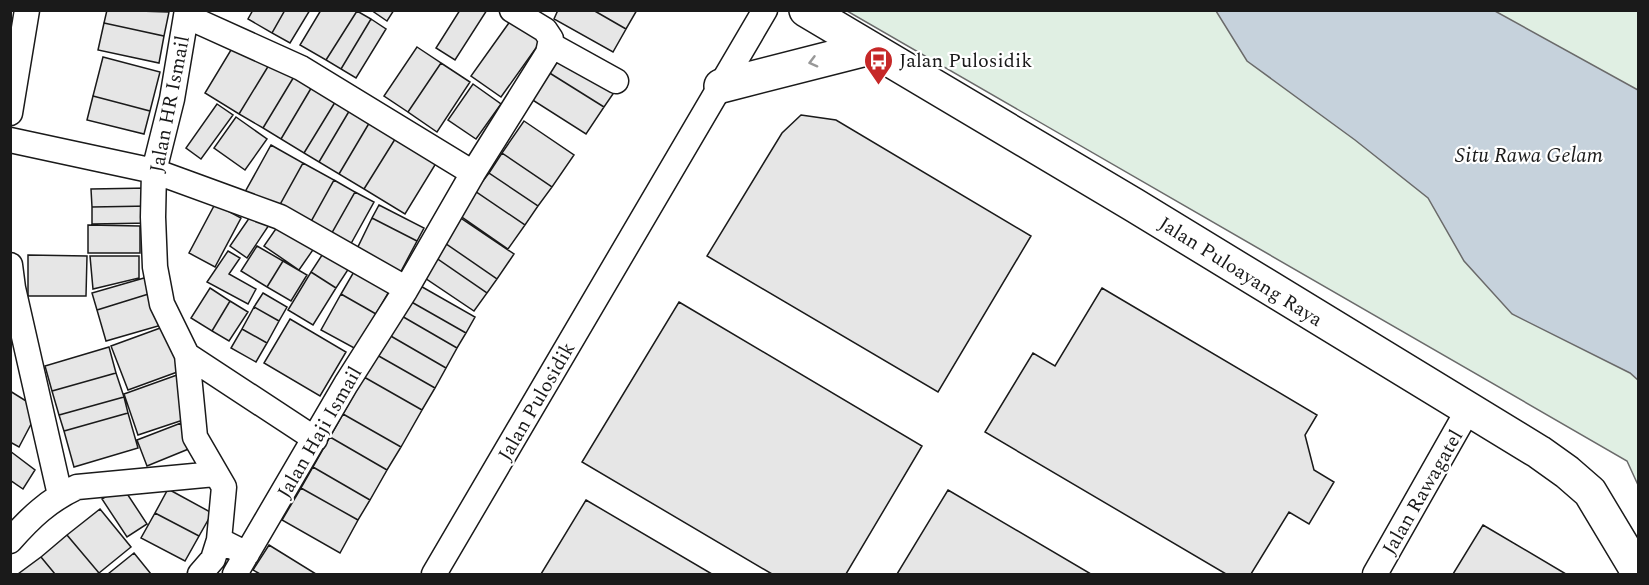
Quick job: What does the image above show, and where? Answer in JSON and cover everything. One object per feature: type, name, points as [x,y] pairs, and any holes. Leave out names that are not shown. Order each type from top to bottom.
[{"type":"street","points":[[10,113],[27,10]]},
{"type":"street","points":[[512,10],[545,30],[550,39],[550,45],[616,81]]},
{"type":"street","name":"Jalan Pulosidik","points":[[434,574],[765,10]]},
{"type":"street","name":"Jalan Puloayang Raya","points":[[806,10],[1144,211],[1539,452],[1590,492],[1638,572]]},
{"type":"street","points":[[186,13],[301,68],[473,173]]},
{"type":"street","name":"Jalan HR Ismail","points":[[186,13],[171,99],[154,171],[153,217],[155,267],[162,304],[187,355],[195,437],[224,487],[219,540],[213,559],[200,574]]},
{"type":"street","name":"Jalan Haji Ismail","points":[[241,564],[346,384],[405,291],[473,173],[548,53],[550,45]]},
{"type":"street","points":[[721,86],[870,48]]},
{"type":"street","points":[[10,140],[154,171],[280,217],[398,284],[405,291]]},
{"type":"street","points":[[10,265],[13,288],[60,495]]},
{"type":"street","points":[[187,355],[315,439]]},
{"type":"street","name":"Jalan Rawagatel","points":[[1375,574],[1468,410]]},
{"type":"street","points":[[11,541],[26,522],[60,495],[77,488],[215,474]]},
{"type":"street","points":[[219,540],[241,564]]},
{"type":"green space","points":[[847,11],[1638,11],[1638,485],[1627,461]]},
{"type":"water","name":"Situ Rawa Gelam","points":[[1216,11],[1495,11],[1638,90],[1638,380],[1630,373],[1512,314],[1464,261],[1428,198],[1355,140],[1247,61]]},
{"type":"building","points":[[107,10],[169,12],[164,36],[104,23]]},
{"type":"building","points":[[253,10],[285,10],[272,33],[248,19]]},
{"type":"building","points":[[285,10],[310,10],[290,43],[272,33]]},
{"type":"building","points":[[321,10],[357,11],[326,60],[300,45]]},
{"type":"building","points":[[371,10],[394,10],[387,21]]},
{"type":"building","points":[[460,10],[487,10],[455,60],[436,48]]},
{"type":"building","points":[[558,10],[593,10],[626,29],[613,52],[554,19]]},
{"type":"building","points":[[593,10],[637,10],[626,29]]},
{"type":"building","points":[[357,11],[371,19],[341,69],[326,60]]},
{"type":"building","points":[[371,19],[386,29],[356,78],[341,69]]},
{"type":"building","points":[[511,20],[541,41],[501,97],[471,76]]},
{"type":"building","points":[[104,23],[164,36],[159,63],[98,50]]},
{"type":"building","points":[[237,40],[272,60],[239,114],[205,93]]},
{"type":"building","points":[[417,47],[441,63],[408,112],[384,96]]},
{"type":"building","points":[[559,55],[615,91],[604,107],[548,72]]},
{"type":"building","points":[[103,57],[160,72],[150,111],[93,96]]},
{"type":"building","points":[[272,60],[295,75],[263,128],[239,114]]},
{"type":"building","points":[[441,63],[470,82],[437,132],[408,112]]},
{"type":"building","points":[[548,72],[604,107],[586,134],[531,99]]},
{"type":"building","points":[[295,75],[313,85],[281,139],[263,128]]},
{"type":"building","points":[[473,84],[501,104],[476,139],[448,120]]},
{"type":"building","points":[[313,85],[337,99],[304,153],[281,139]]},
{"type":"building","points":[[93,96],[150,111],[144,134],[87,120]]},
{"type":"building","points":[[337,99],[351,108],[319,162],[304,153]]},
{"type":"building","points":[[217,104],[233,115],[201,159],[186,148]]},
{"type":"building","points":[[351,108],[371,120],[339,174],[319,162]]},
{"type":"building","points":[[801,115],[836,120],[1031,236],[938,392],[707,256],[782,133]]},
{"type":"building","points":[[236,117],[267,139],[245,170],[214,148]]},
{"type":"building","points":[[371,120],[397,136],[364,189],[339,174]]},
{"type":"building","points":[[524,121],[574,155],[552,187],[502,153]]},
{"type":"building","points":[[397,136],[438,160],[405,214],[364,189]]},
{"type":"building","points":[[271,145],[303,163],[277,210],[245,192]]},
{"type":"building","points":[[502,153],[552,187],[538,206],[489,173]]},
{"type":"building","points":[[303,163],[334,180],[308,227],[277,210]]},
{"type":"building","points":[[489,173],[538,206],[525,225],[475,191]]},
{"type":"building","points":[[334,180],[355,192],[329,238],[308,227]]},
{"type":"building","points":[[149,188],[150,206],[92,207],[91,189]]},
{"type":"building","points":[[475,191],[525,225],[508,249],[459,215]]},
{"type":"building","points":[[355,192],[374,202],[348,249],[329,238]]},
{"type":"building","points":[[215,204],[241,218],[215,267],[189,253]]},
{"type":"building","points":[[379,205],[424,228],[417,241],[372,218]]},
{"type":"building","points":[[150,206],[150,223],[92,224],[92,207]]},
{"type":"building","points":[[252,214],[269,225],[247,258],[230,246]]},
{"type":"building","points":[[459,217],[514,254],[497,279],[442,241]]},
{"type":"building","points":[[372,218],[417,241],[398,277],[354,255]]},
{"type":"building","points":[[282,220],[317,244],[299,270],[264,246]]},
{"type":"building","points":[[88,225],[140,226],[140,253],[88,253]]},
{"type":"building","points":[[442,241],[497,279],[487,293],[432,255]]},
{"type":"building","points":[[257,246],[283,261],[267,287],[241,271]]},
{"type":"building","points":[[328,246],[353,262],[336,288],[311,272]]},
{"type":"building","points":[[228,251],[240,258],[229,274],[256,289],[248,304],[207,282]]},
{"type":"building","points":[[28,255],[87,256],[86,296],[28,296]]},
{"type":"building","points":[[432,255],[487,293],[474,311],[419,274]]},
{"type":"building","points":[[90,256],[139,256],[139,278],[93,289]]},
{"type":"building","points":[[283,261],[307,275],[291,301],[267,287]]},
{"type":"building","points":[[359,263],[394,283],[376,314],[341,294]]},
{"type":"building","points":[[311,272],[336,288],[313,325],[288,310]]},
{"type":"building","points":[[151,276],[155,292],[97,310],[92,293]]},
{"type":"building","points":[[417,284],[475,317],[466,333],[408,300]]},
{"type":"building","points":[[210,288],[230,301],[212,331],[191,318]]},
{"type":"building","points":[[1102,288],[1317,415],[1305,435],[1314,470],[1334,482],[1309,524],[1289,512],[1251,574],[1226,574],[985,432],[1033,353],[1055,366]]},
{"type":"building","points":[[155,292],[165,324],[106,341],[97,310]]},
{"type":"building","points":[[263,293],[287,307],[279,321],[254,307]]},
{"type":"building","points":[[341,294],[376,314],[356,349],[321,330]]},
{"type":"building","points":[[408,300],[466,333],[457,348],[400,315]]},
{"type":"building","points":[[230,301],[248,312],[229,341],[212,331]]},
{"type":"building","points":[[679,302],[922,446],[846,574],[772,574],[582,462]]},
{"type":"building","points":[[254,307],[279,321],[267,343],[242,329]]},
{"type":"building","points":[[400,315],[457,348],[446,368],[389,335]]},
{"type":"building","points":[[290,319],[346,352],[320,396],[264,363]]},
{"type":"building","points":[[163,327],[180,371],[128,390],[111,346]]},
{"type":"building","points":[[242,329],[267,343],[256,362],[231,348]]},
{"type":"building","points":[[389,335],[446,368],[435,388],[377,355]]},
{"type":"building","points":[[109,347],[116,373],[52,391],[45,366]]},
{"type":"building","points":[[377,355],[435,388],[422,410],[364,377]]},
{"type":"building","points":[[116,373],[124,397],[59,415],[52,391]]},
{"type":"building","points":[[177,375],[192,417],[138,435],[124,394]]},
{"type":"building","points":[[364,377],[422,410],[401,447],[343,414]]},
{"type":"building","points":[[10,391],[39,409],[19,447],[10,442]]},
{"type":"building","points":[[124,397],[128,413],[64,431],[59,415]]},
{"type":"building","points":[[128,413],[138,448],[74,467],[64,431]]},
{"type":"building","points":[[343,414],[401,447],[387,470],[330,437]]},
{"type":"building","points":[[181,423],[191,448],[147,466],[137,440]]},
{"type":"building","points":[[330,437],[387,470],[370,500],[313,467]]},
{"type":"building","points":[[10,451],[35,470],[23,489],[10,480]]},
{"type":"building","points":[[313,467],[370,500],[358,520],[301,488]]},
{"type":"building","points":[[122,486],[147,524],[127,537],[102,499]]},
{"type":"building","points":[[301,488],[358,520],[340,553],[282,520]]},
{"type":"building","points":[[168,489],[212,513],[199,536],[155,513]]},
{"type":"building","points":[[948,490],[1091,574],[897,574]]},
{"type":"building","points":[[586,500],[712,574],[541,574]]},
{"type":"building","points":[[100,509],[131,547],[99,573],[67,535]]},
{"type":"building","points":[[155,513],[199,536],[185,561],[141,538]]},
{"type":"building","points":[[1483,525],[1566,574],[1453,574]]},
{"type":"building","points":[[67,535],[99,573],[55,574],[41,557]]},
{"type":"building","points":[[269,545],[316,574],[260,574],[253,570]]},
{"type":"building","points":[[134,553],[151,574],[108,574]]},
{"type":"building","points":[[41,557],[55,574],[18,574]]},
{"type":"place","name":"Jalan Pulosidik","points":[[878,86]]}]
